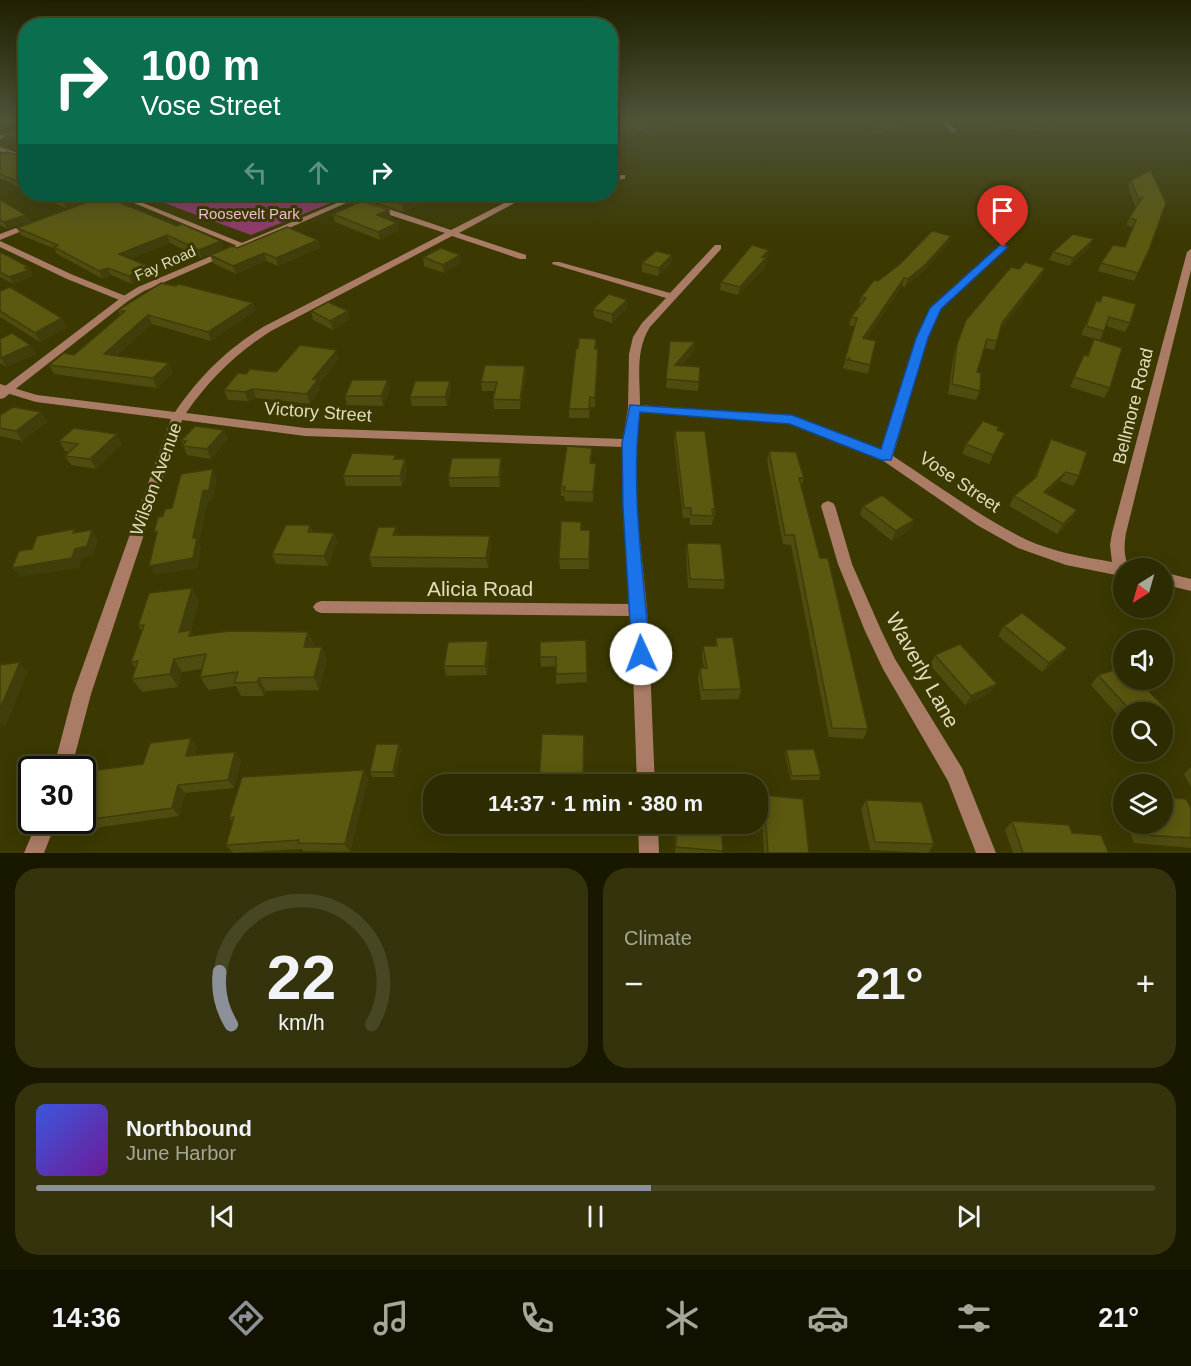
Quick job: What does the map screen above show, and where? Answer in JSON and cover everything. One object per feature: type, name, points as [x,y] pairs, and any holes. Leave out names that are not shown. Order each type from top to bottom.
[{"type":"street","points":[[618,177],[622,177]]},
{"type":"street","points":[[134,201],[243,245]]},
{"type":"street","name":"Fay Road","points":[[2,391],[141,289],[345,201]]},
{"type":"street","points":[[356,201],[523,256]]},
{"type":"street","name":"Wilson Avenue","points":[[66,756],[82,694],[178,416],[200,386],[245,343],[449,232],[513,201]]},
{"type":"street","points":[[0,237],[43,222]]},
{"type":"street","points":[[0,243],[70,277],[125,299]]},
{"type":"street","points":[[646,774],[629,443],[634,408],[634,354],[638,337],[646,325],[718,247]]},
{"type":"street","points":[[886,457],[922,338],[936,308],[1003,247]]},
{"type":"street","name":"Bellmore Road","points":[[1120,558],[1117,545],[1119,533],[1191,252]]},
{"type":"street","points":[[556,264],[672,297]]},
{"type":"street","name":"Victory Street","points":[[2,391],[36,398],[178,416],[342,434],[503,437],[629,443]]},
{"type":"street","name":"Vose Street","points":[[634,408],[792,420],[886,457],[982,521],[1023,544],[1066,559],[1113,568]]},
{"type":"street","name":"Waverly Lane","points":[[828,506],[845,564],[873,631],[955,775],[986,853]]},
{"type":"street","points":[[1173,581],[1191,585]]},
{"type":"street","name":"Alicia Road","points":[[321,607],[639,610]]},
{"type":"street","points":[[34,853],[42,834]]},
{"type":"street","points":[[648,834],[649,853]]},
{"type":"green space","name":"Roosevelt Park","points":[[159,201],[336,201],[251,235]]},
{"type":"building","points":[[0,159],[18,159],[18,182],[0,174]]},
{"type":"building","points":[[1151,170],[1166,203],[1138,273],[1101,263],[1113,245],[1125,247],[1136,220],[1129,218],[1143,196],[1139,200],[1131,180]]},
{"type":"building","points":[[0,200],[26,215],[4,222],[0,220]]},
{"type":"building","points":[[90,201],[116,201],[177,226],[182,224],[221,241],[199,250],[167,235],[119,254],[150,267],[129,276],[108,268],[99,271],[54,247],[58,245],[17,228]]},
{"type":"building","points":[[362,201],[389,210],[377,215],[397,223],[378,232],[333,214]]},
{"type":"building","points":[[393,201],[409,201],[402,204]]},
{"type":"building","points":[[287,227],[318,240],[276,258],[264,253],[233,266],[210,255],[232,246],[237,248]]},
{"type":"building","points":[[933,231],[951,236],[927,263],[908,279],[904,278],[863,338],[876,341],[870,365],[849,360],[850,357],[845,359],[857,318],[851,317],[866,298],[861,297],[874,280],[878,281],[900,264]]},
{"type":"building","points":[[1073,234],[1094,239],[1073,258],[1053,252]]},
{"type":"building","points":[[752,245],[769,250],[762,257],[766,258],[740,287],[721,282]]},
{"type":"building","points":[[441,248],[460,255],[443,265],[423,257]]},
{"type":"building","points":[[656,251],[672,255],[659,268],[642,263]]},
{"type":"building","points":[[0,252],[29,267],[25,268],[29,270],[9,277],[0,272]]},
{"type":"building","points":[[1025,262],[1045,268],[1002,323],[997,341],[987,339],[977,372],[981,373],[980,391],[952,384],[957,344],[966,320],[1011,267],[1019,269]]},
{"type":"building","points":[[161,283],[175,286],[179,284],[253,303],[208,332],[148,315],[104,354],[169,363],[153,378],[49,365],[64,353],[74,355],[125,311],[118,310]]},
{"type":"building","points":[[10,287],[62,318],[35,333],[0,311],[0,291]]},
{"type":"building","points":[[609,294],[627,300],[612,314],[593,309]]},
{"type":"building","points":[[1103,295],[1136,304],[1130,323],[1109,317],[1104,331],[1086,326],[1096,301],[1100,302]]},
{"type":"building","points":[[328,302],[348,311],[330,321],[311,311]]},
{"type":"building","points":[[12,333],[30,345],[1,358],[0,339]]},
{"type":"building","points":[[579,338],[596,339],[595,349],[598,349],[595,398],[590,397],[589,409],[569,409],[576,348],[578,348]]},
{"type":"building","points":[[1094,339],[1122,348],[1110,388],[1074,377],[1084,355],[1088,356]]},
{"type":"building","points":[[670,341],[695,342],[675,365],[700,367],[699,382],[666,379]]},
{"type":"building","points":[[300,345],[337,350],[313,379],[318,379],[307,394],[253,389],[245,392],[224,390],[238,373],[246,374],[250,369],[276,372]]},
{"type":"building","points":[[485,365],[525,366],[520,400],[493,399],[497,382],[481,382]]},
{"type":"building","points":[[352,380],[388,380],[381,396],[345,396]]},
{"type":"building","points":[[415,381],[450,381],[445,397],[410,397]]},
{"type":"building","points":[[13,407],[41,412],[16,431],[0,428],[0,415]]},
{"type":"building","points":[[983,421],[999,427],[997,430],[1005,433],[993,455],[966,444]]},
{"type":"building","points":[[195,426],[224,430],[207,449],[182,446],[186,441],[181,441]]},
{"type":"building","points":[[74,428],[117,434],[90,459],[65,456],[78,444],[59,441]]},
{"type":"building","points":[[675,431],[705,431],[715,509],[712,509],[713,516],[691,515],[691,508],[684,508]]},
{"type":"building","points":[[1051,439],[1087,452],[1079,476],[1066,472],[1044,492],[1077,510],[1063,524],[1014,496],[1036,477]]},
{"type":"building","points":[[567,446],[592,448],[590,463],[596,464],[593,492],[564,491],[565,487],[561,486]]},
{"type":"building","points":[[769,451],[796,452],[804,478],[799,478],[820,558],[828,558],[868,729],[832,728],[794,535],[785,535]]},
{"type":"building","points":[[352,453],[396,455],[394,459],[405,459],[400,476],[343,476]]},
{"type":"building","points":[[452,458],[501,458],[499,477],[448,478]]},
{"type":"building","points":[[213,469],[209,490],[203,491],[193,538],[197,538],[193,558],[149,566],[158,517],[163,516],[165,509],[172,508],[181,474]]},
{"type":"building","points":[[882,495],[914,520],[896,531],[863,506]]},
{"type":"building","points":[[561,521],[581,522],[581,530],[590,530],[589,559],[559,559]]},
{"type":"building","points":[[286,525],[310,525],[308,532],[334,533],[324,556],[272,554]]},
{"type":"building","points":[[378,527],[396,527],[393,535],[490,536],[486,558],[369,557]]},
{"type":"building","points":[[75,529],[73,533],[92,530],[87,546],[75,549],[72,558],[12,568],[19,551],[32,549],[37,536]]},
{"type":"building","points":[[687,543],[721,544],[725,580],[690,579]]},
{"type":"building","points":[[192,588],[179,632],[191,630],[189,636],[229,631],[308,632],[304,647],[322,647],[314,677],[259,678],[257,682],[234,683],[238,672],[200,677],[206,654],[174,659],[170,674],[132,679],[138,661],[131,662],[144,625],[138,626],[149,593]]},
{"type":"building","points":[[1022,613],[1067,648],[1049,663],[1004,626]]},
{"type":"building","points":[[733,637],[741,689],[703,690],[700,668],[707,668],[703,646],[717,646],[716,638]]},
{"type":"building","points":[[586,640],[587,673],[556,674],[556,657],[540,657],[540,642]]},
{"type":"building","points":[[488,641],[485,666],[444,666],[448,642]]},
{"type":"building","points":[[960,644],[997,684],[971,696],[935,655]]},
{"type":"building","points":[[20,662],[0,709],[0,665]]},
{"type":"building","points":[[1113,670],[1113,690],[1148,690],[1159,702],[1123,702],[1098,675]]},
{"type":"building","points":[[542,734],[584,735],[583,774],[540,774]]},
{"type":"building","points":[[191,738],[186,756],[235,752],[228,780],[178,785],[172,808],[96,819],[96,770],[143,764],[150,743]]},
{"type":"building","points":[[376,744],[399,744],[393,772],[370,772]]},
{"type":"building","points":[[814,749],[821,775],[792,776],[786,750]]},
{"type":"building","points":[[364,770],[345,844],[298,843],[299,840],[226,845],[234,817],[229,818],[242,777]]},
{"type":"building","points":[[768,795],[803,799],[809,853],[768,853]]},
{"type":"building","points":[[1173,798],[1186,799],[1191,808],[1191,838],[1144,835],[1173,834]]},
{"type":"building","points":[[866,800],[922,802],[934,844],[875,842]]},
{"type":"building","points":[[1012,821],[1069,825],[1072,833],[1101,835],[1109,853],[1023,853]]},
{"type":"building","points":[[676,834],[722,834],[723,851],[676,847]]},
{"type":"route","points":[[641,654],[632,529],[629,443],[634,408],[792,420],[886,457],[922,338],[936,308],[1003,247]]}]
